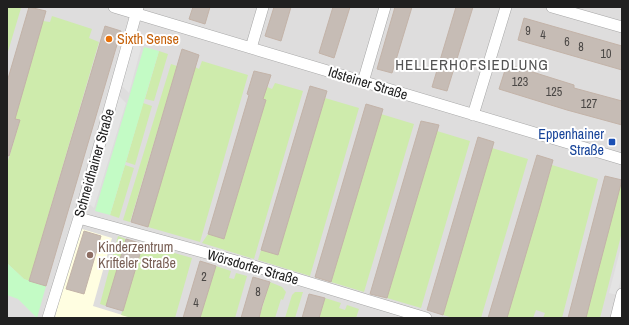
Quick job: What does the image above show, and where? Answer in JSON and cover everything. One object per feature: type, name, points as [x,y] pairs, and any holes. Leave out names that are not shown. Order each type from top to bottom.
[{"type":"street","name":"Idsteiner Straße","points":[[114,7],[137,10],[251,48],[622,159]]},
{"type":"street","points":[[251,48],[263,7]]},
{"type":"street","points":[[363,82],[385,7]]},
{"type":"street","points":[[473,115],[506,7]]},
{"type":"street","points":[[552,7],[622,27]]},
{"type":"street","name":"Schneidhainer Straße","points":[[48,318],[79,218],[137,10]]},
{"type":"street","name":"Wörsdorfer Straße","points":[[79,218],[254,266],[426,318]]},
{"type":"street","points":[[618,314],[622,294]]},
{"type":"shaded area","points":[[7,7],[622,7],[622,318],[7,318]]},
{"type":"shaded area","points":[[134,42],[141,48],[129,93],[121,85]]},
{"type":"shaded area","points":[[118,95],[126,103],[94,208],[86,201]]},
{"type":"shaded area","name":"Kinderzentrum Krifteler Straße","points":[[82,229],[112,238],[93,306],[132,318],[55,318],[60,296]]},
{"type":"shaded area","points":[[622,243],[622,275],[617,295],[609,293]]},
{"type":"green space","points":[[7,7],[21,8],[7,55]]},
{"type":"green space","points":[[52,16],[92,29],[89,38],[99,42],[29,281],[24,279],[7,263],[7,164],[20,121],[15,119],[43,21],[50,22]]},
{"type":"green space","points":[[144,47],[159,51],[110,215],[95,211]]},
{"type":"green space","points":[[159,51],[168,54],[154,101],[145,99]]},
{"type":"green space","points":[[202,61],[248,75],[200,242],[148,227],[195,67],[199,69]]},
{"type":"green space","points":[[171,64],[177,66],[130,222],[123,220]]},
{"type":"green space","points":[[275,83],[303,91],[254,259],[202,243],[208,234],[224,239],[266,100],[263,99],[267,87],[272,89]]},
{"type":"green space","points":[[325,98],[359,108],[310,276],[258,260],[261,250],[278,255]]},
{"type":"green space","points":[[143,103],[152,106],[135,165],[126,162]]},
{"type":"green space","points":[[381,114],[414,124],[364,292],[331,282]]},
{"type":"green space","points":[[437,131],[470,141],[421,308],[387,298]]},
{"type":"green space","points":[[492,148],[528,159],[481,318],[453,318],[443,315]]},
{"type":"green space","points":[[125,165],[134,168],[119,218],[110,215]]},
{"type":"green space","points":[[552,165],[598,179],[562,318],[543,318],[545,313],[536,310],[533,318],[506,318]]},
{"type":"green space","points":[[620,185],[622,186],[622,232],[600,318],[586,318]]},
{"type":"green space","points":[[118,236],[126,239],[106,306],[100,304]]},
{"type":"green space","points":[[143,244],[192,258],[175,318],[132,318],[121,315]]},
{"type":"green space","points":[[7,263],[24,279],[46,286],[37,318],[18,299],[7,295]]},
{"type":"green space","points":[[216,266],[231,271],[229,278],[234,279],[236,273],[247,276],[235,318],[200,318]]},
{"type":"green space","points":[[270,282],[282,287],[286,292],[283,300],[281,299],[275,318],[259,318]]},
{"type":"green space","points":[[295,292],[303,292],[295,318],[285,318],[292,295]]},
{"type":"green space","points":[[325,298],[341,303],[339,308],[345,310],[347,305],[359,309],[356,318],[319,318]]},
{"type":"building","points":[[29,7],[46,11],[15,119],[20,120],[9,156],[7,155],[7,82]]},
{"type":"building","points":[[193,7],[210,7],[205,24],[189,19]]},
{"type":"building","points":[[274,7],[291,7],[281,41],[265,36]]},
{"type":"building","points":[[333,7],[350,7],[334,58],[319,53]]},
{"type":"building","points":[[395,7],[412,7],[392,73],[377,69]]},
{"type":"building","points":[[456,7],[473,7],[447,91],[432,87]]},
{"type":"building","points":[[524,18],[622,46],[622,70],[518,40]]},
{"type":"building","points":[[105,26],[121,31],[46,286],[29,281]]},
{"type":"building","points":[[182,49],[199,55],[148,227],[131,222]]},
{"type":"building","points":[[507,64],[574,85],[574,88],[622,101],[622,125],[499,89]]},
{"type":"building","points":[[254,71],[271,75],[263,99],[266,100],[224,239],[208,234],[249,95],[247,94]]},
{"type":"building","points":[[310,86],[327,91],[278,255],[261,250]]},
{"type":"building","points":[[366,104],[383,109],[331,282],[315,277]]},
{"type":"building","points":[[421,121],[439,125],[387,298],[370,294]]},
{"type":"building","points":[[478,137],[494,142],[443,315],[427,310]]},
{"type":"building","points":[[537,155],[553,160],[507,318],[488,318]]},
{"type":"building","points":[[605,176],[622,180],[586,318],[568,318]]},
{"type":"building","points":[[84,231],[101,236],[84,294],[66,289]]},
{"type":"building","points":[[126,239],[143,244],[123,311],[106,306]]},
{"type":"building","points":[[200,261],[216,266],[200,318],[183,318]]},
{"type":"building","points":[[253,277],[270,282],[259,318],[241,318]]},
{"type":"building","points":[[309,294],[325,298],[319,318],[302,318]]},
{"type":"place","name":"Sixth Sense","points":[[109,39]]},
{"type":"place","name":"Eppenhainer Straße","points":[[612,142]]},
{"type":"place","name":"Kinderzentrum Krifteler Straße","points":[[90,255]]},
{"type":"district","name":"HELLERHOFSIEDLUNG","points":[[472,64]]}]
